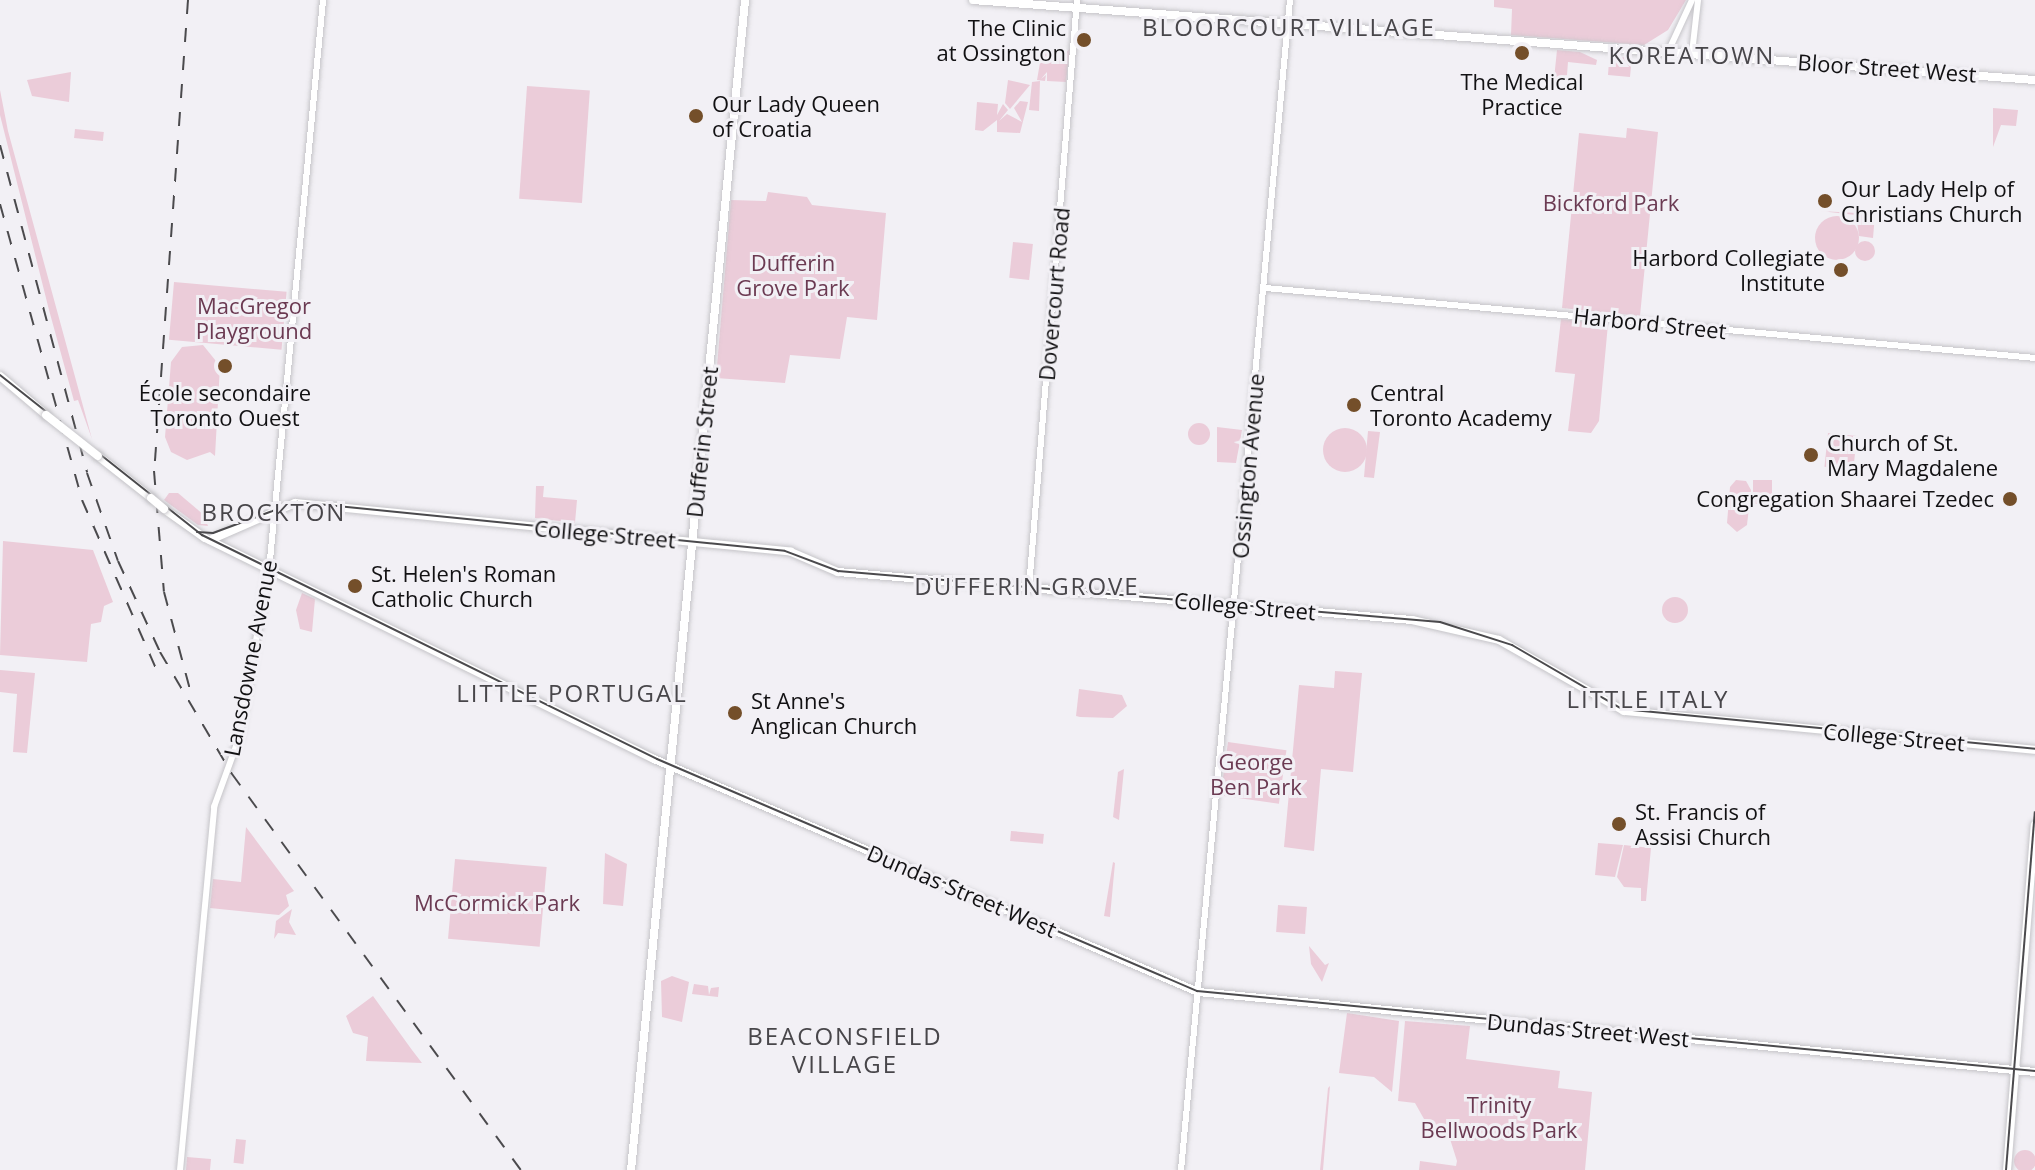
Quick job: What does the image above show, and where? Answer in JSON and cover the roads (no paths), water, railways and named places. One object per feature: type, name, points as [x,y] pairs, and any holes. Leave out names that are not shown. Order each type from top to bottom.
[{"type":"main road","name":"Dufferin Street","points":[[631,1170],[745,0]]},
{"type":"main road","name":"Bloor Street West","points":[[973,0],[1078,4],[1289,24],[2035,80]]},
{"type":"main road","name":"Dundas Street West","points":[[0,376],[164,509],[210,540],[670,766],[1198,992],[2035,1072]]},
{"type":"main road","name":"College Street","points":[[210,540],[275,508],[293,503],[794,553],[831,572],[1235,605],[1471,630],[1518,649],[1605,704],[1627,712],[2035,750]]},
{"type":"main road","points":[[2007,1170],[2035,825]]},
{"type":"street","name":"Lansdowne Avenue","points":[[180,1170],[214,806],[239,738],[269,569],[323,0]]},
{"type":"street","name":"Ossington Avenue","points":[[1181,1170],[1290,0]]},
{"type":"street","points":[[1668,52],[1678,25],[1695,0]]},
{"type":"street","points":[[1692,53],[1695,0]]},
{"type":"street","name":"Dovercourt Road","points":[[1029,588],[1078,4]]},
{"type":"street","points":[[1678,25],[1694,30]]},
{"type":"street","name":"Harbord Street","points":[[1265,288],[2035,358]]},
{"type":"tram line","points":[[0,375],[202,535],[657,759],[1197,991],[2035,1071]]},
{"type":"tram line","points":[[197,532],[213,533],[297,502],[785,551],[838,571],[1440,622],[1512,645],[1622,709],[2035,749]]},
{"type":"tram line","points":[[2006,1170],[2035,812]]},
{"type":"railway","points":[[188,0],[154,471],[164,592],[190,690]]},
{"type":"railway","points":[[0,145],[87,473],[118,561],[160,652],[232,774],[521,1170]]},
{"type":"railway","points":[[0,204],[82,500],[158,673]]},
{"type":"place","name":"The Clinic at Ossington","points":[[1084,40]]},
{"type":"place","name":"The Medical Practice","points":[[1522,53]]},
{"type":"place","name":"Our Lady Queen of Croatia","points":[[696,116]]},
{"type":"place","name":"Our Lady Help of Christians Church","points":[[1825,201]]},
{"type":"place","name":"Harbord Collegiate Institute","points":[[1841,270]]},
{"type":"place","name":"École secondaire Toronto Ouest","points":[[225,366]]},
{"type":"place","name":"Central Toronto Academy","points":[[1354,405]]},
{"type":"place","name":"Church of St. Mary Magdalene","points":[[1811,455]]},
{"type":"place","name":"Congregation Shaarei Tzedec","points":[[2010,499]]},
{"type":"place","name":"St. Helen's Roman Catholic Church","points":[[355,586]]},
{"type":"place","name":"St Anne's Anglican Church","points":[[735,713]]},
{"type":"place","name":"St. Francis of Assisi Church","points":[[1619,824]]},
{"type":"district","name":"BLOORCOURT VILLAGE","points":[[1289,27]]},
{"type":"district","name":"KOREATOWN","points":[[1692,55]]},
{"type":"district","name":"BROCKTON","points":[[274,512]]},
{"type":"district","name":"DUFFERIN GROVE","points":[[1027,586]]},
{"type":"district","name":"LITTLE PORTUGAL","points":[[572,693]]},
{"type":"district","name":"LITTLE ITALY","points":[[1648,699]]},
{"type":"district","name":"BEACONSFIELD VILLAGE","points":[[845,1050]]},
{"type":"park label","name":"Bickford Park","points":[[1611,203]]},
{"type":"park label","name":"Dufferin Grove Park","points":[[793,274]]},
{"type":"park label","name":"MacGregor Playground","points":[[254,318]]},
{"type":"park label","name":"George Ben Park","points":[[1256,774]]},
{"type":"park label","name":"McCormick Park","points":[[497,903]]},
{"type":"park label","name":"Trinity Bellwoods Park","points":[[1499,1116]]}]
